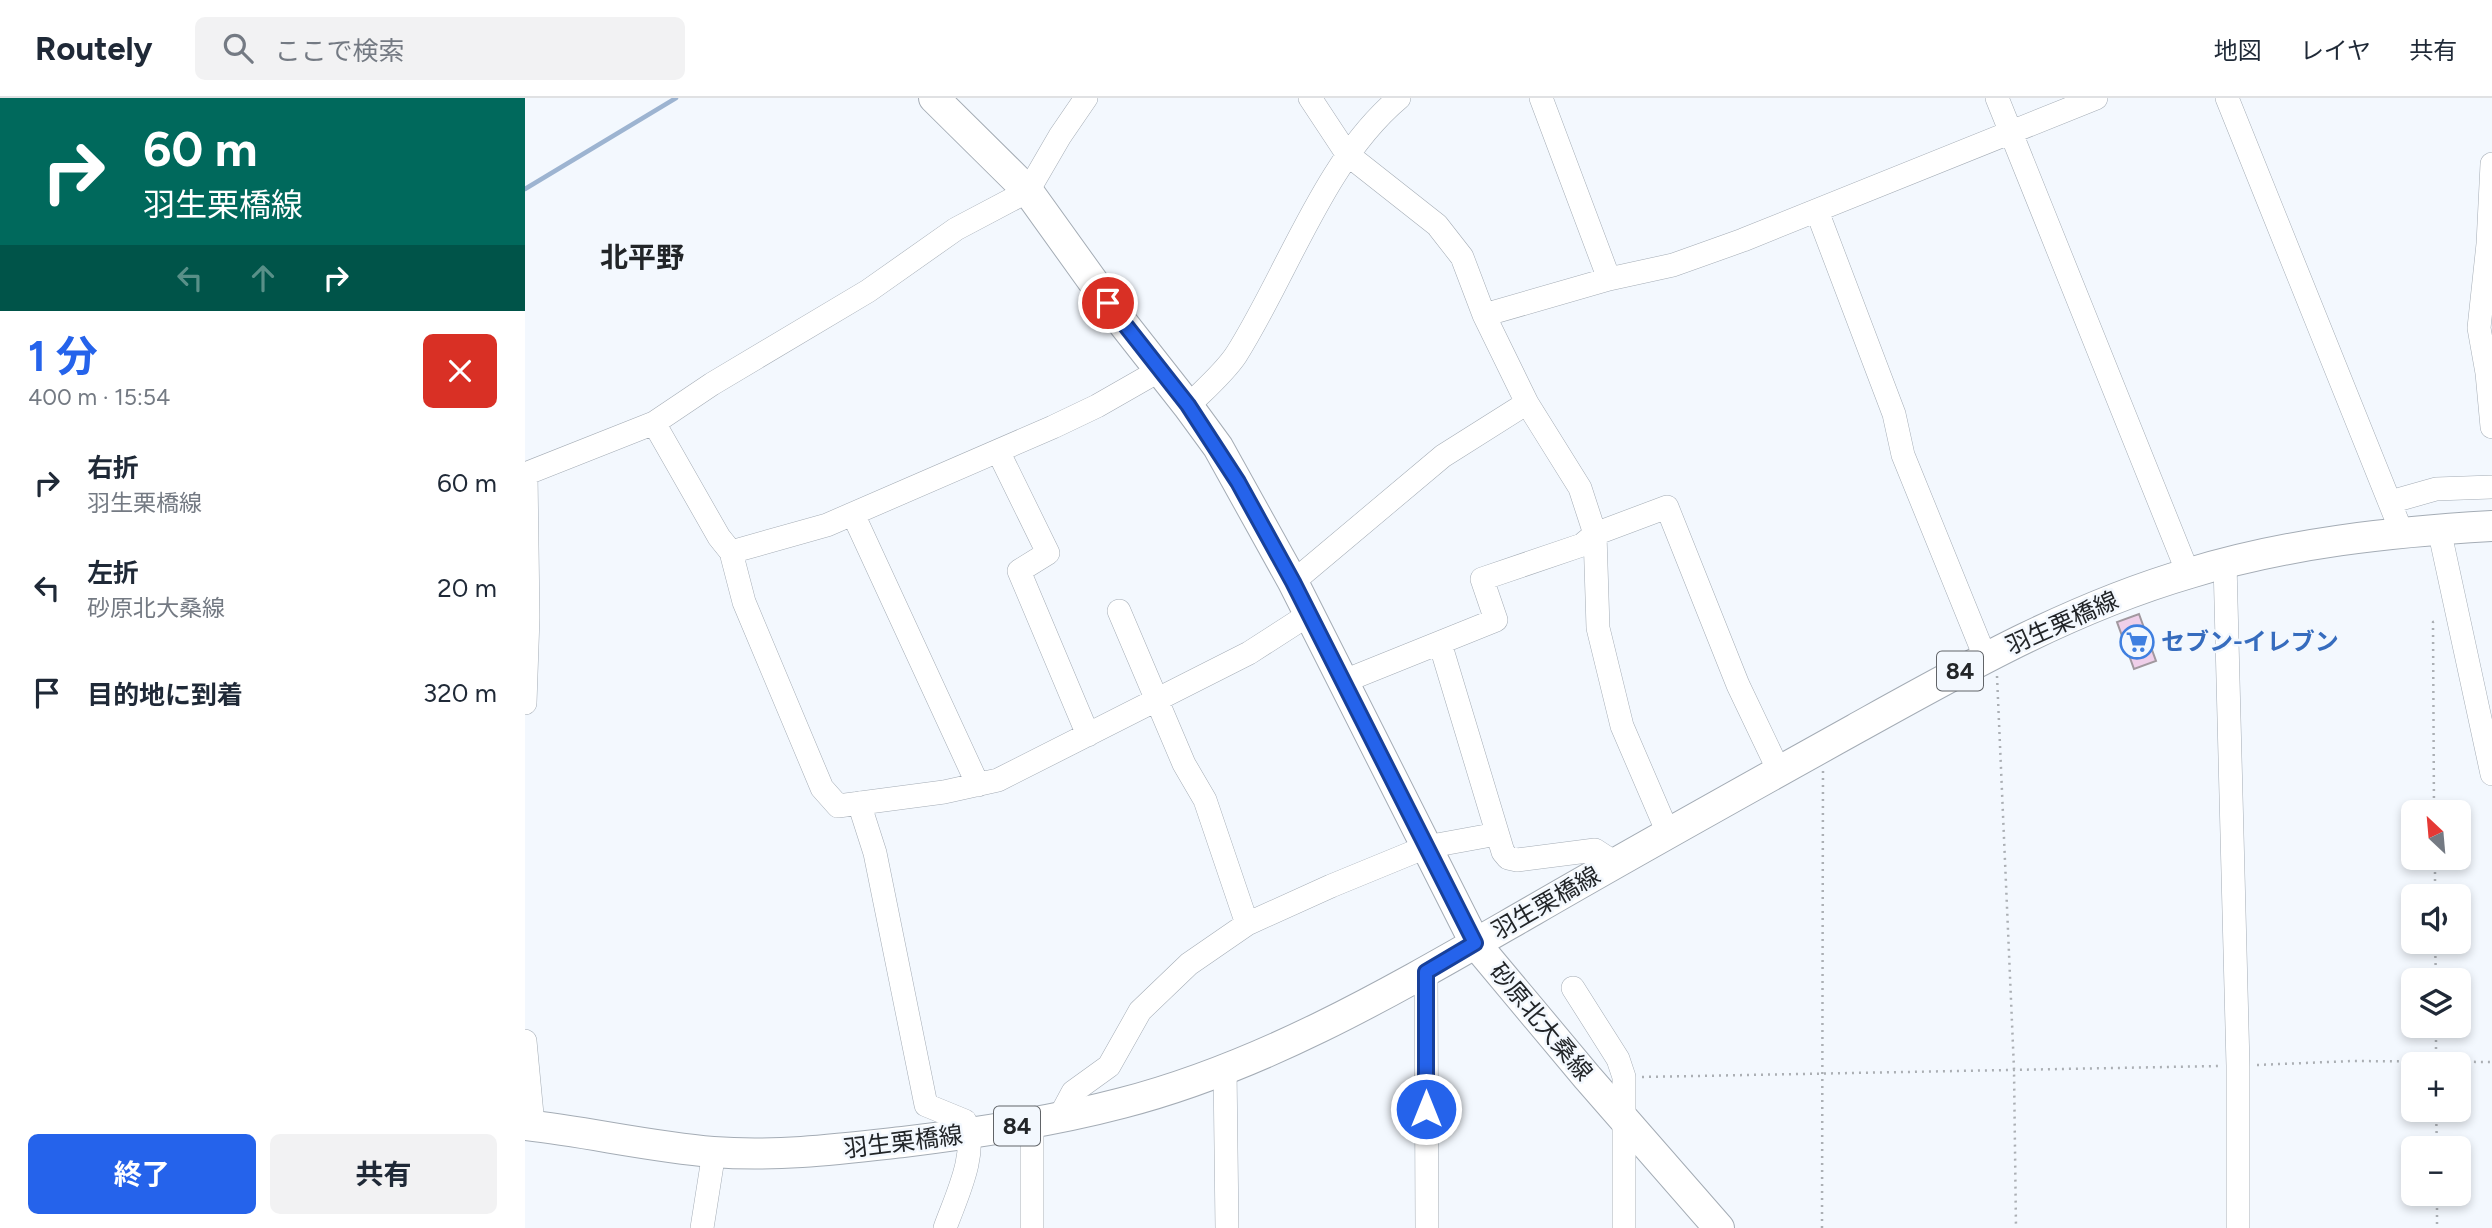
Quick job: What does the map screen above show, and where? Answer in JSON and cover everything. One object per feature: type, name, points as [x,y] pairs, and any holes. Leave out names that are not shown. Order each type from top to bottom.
[{"type":"main road","name":"砂原北大桑線","points":[[934,98],[1028,191],[1122,322],[1188,405],[1217,447],[1293,582],[1475,943],[1719,1228]]},
{"type":"main road","name":"羽生栗橋線","points":[[529,1125],[714,1152],[815,1152],[971,1133],[1125,1102],[1225,1068],[1326,1025],[1426,972],[1668,833],[1991,654],[2113,599],[2187,573],[2294,548],[2402,533],[2492,526]]},
{"type":"street","points":[[525,703],[528,618],[525,474],[654,423],[712,384],[868,292],[957,229],[1028,191],[1086,98]]},
{"type":"street","points":[[1310,98],[1347,154],[1437,225],[1462,257],[1484,314],[1527,403],[1580,488],[1595,534],[1598,628],[1622,726],[1668,833]]},
{"type":"street","points":[[1188,405],[1235,357],[1347,154],[1383,112],[1399,98]]},
{"type":"street","points":[[1541,98],[1609,279]]},
{"type":"street","points":[[1997,98],[2187,573]]},
{"type":"street","points":[[1484,314],[1609,279],[1673,265],[1817,211],[2096,98]]},
{"type":"street","points":[[2227,98],[2402,533]]},
{"type":"street","points":[[2492,164],[2488,244],[2479,328],[2492,427]]},
{"type":"street","points":[[1817,211],[1894,414],[1903,455],[1991,654]]},
{"type":"street","points":[[731,552],[827,525],[853,514],[1097,406],[1160,370]]},
{"type":"street","points":[[1293,582],[1443,456],[1527,403]]},
{"type":"street","points":[[654,423],[719,537],[731,552],[744,603],[822,789],[838,806],[998,780],[1249,653],[1308,615]]},
{"type":"street","points":[[998,451],[1048,554],[1019,571],[1088,734]]},
{"type":"street","points":[[2389,502],[2436,489],[2492,487]]},
{"type":"street","points":[[1342,682],[1496,620],[1482,579],[1582,545],[1595,534],[1667,507],[1738,685],[1779,771]]},
{"type":"street","points":[[853,514],[978,785]]},
{"type":"street","points":[[2439,529],[2492,774]]},
{"type":"street","points":[[2225,563],[2238,1066],[2238,1228]]},
{"type":"street","points":[[1119,611],[1184,764],[1205,800],[1247,924]]},
{"type":"street","points":[[1440,643],[1503,852],[1508,858],[1517,860],[1595,850],[1615,863]]},
{"type":"street","points":[[859,803],[875,853],[926,1105],[965,1121],[971,1133],[964,1171],[945,1228]]},
{"type":"street","points":[[1032,1228],[1045,1120],[1073,1092],[1109,1066],[1140,1011],[1189,964],[1247,924],[1331,886],[1426,847],[1497,834]]},
{"type":"street","points":[[1426,972],[1427,1228]]},
{"type":"street","points":[[1573,988],[1618,1059],[1625,1077],[1624,1228]]},
{"type":"street","points":[[525,1041],[529,1125]]},
{"type":"street","points":[[1225,1068],[1227,1228]]},
{"type":"street","points":[[702,1228],[714,1152]]},
{"type":"path","points":[[2434,800],[2433,622],[2459,620]]},
{"type":"path","points":[[1991,654],[2014,1069],[2016,1228]]},
{"type":"path","points":[[1822,1228],[1824,747]]},
{"type":"path","points":[[1625,1077],[2238,1066],[2353,1060],[2401,1062]]},
{"type":"path","points":[[2471,1062],[2492,1062]]},
{"type":"path","points":[[2437,1206],[2437,1228]]},
{"type":"building","name":"セブン-イレブン","points":[[2139,614],[2156,661],[2134,669],[2117,622]]},
{"type":"waterway","points":[[525,189],[676,98]]},
{"type":"place","name":"セブン-イレブン","points":[[2137,642]]},
{"type":"district","name":"北平野","points":[[642,257]]},
{"type":"route","points":[[1108,303],[1188,405],[1238,482],[1293,582],[1475,943],[1426,972],[1426,1109]]}]
